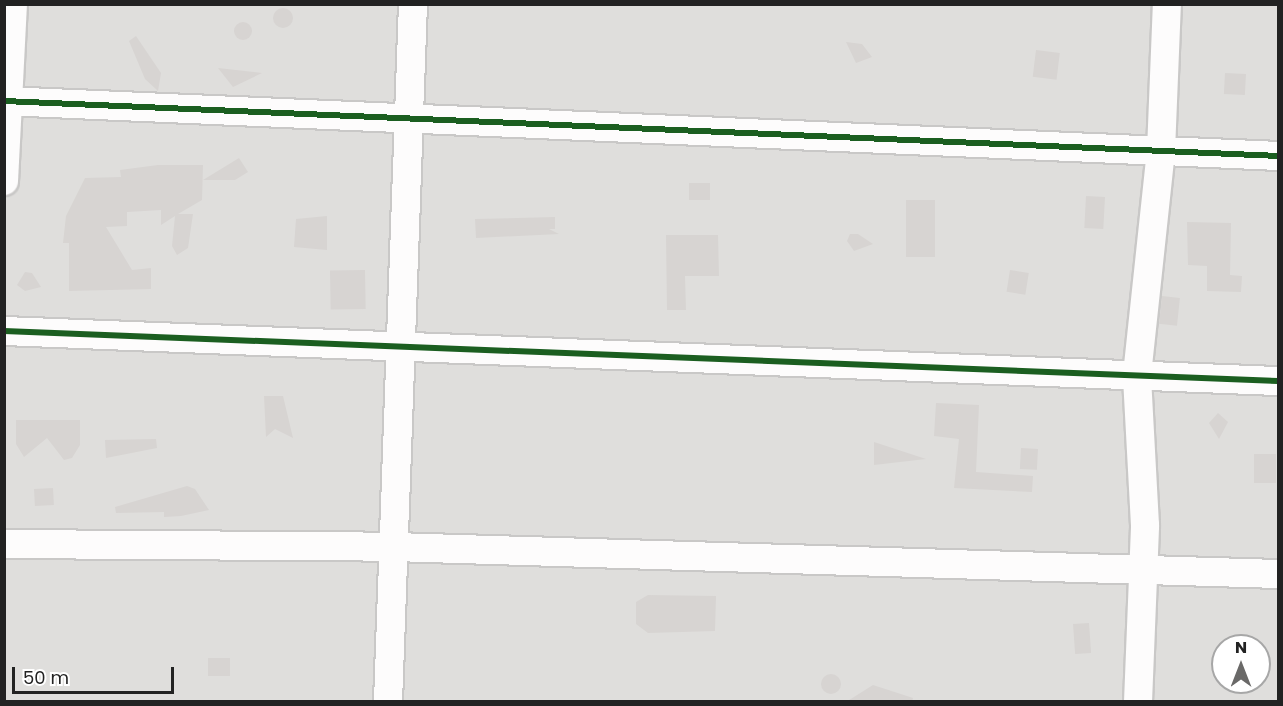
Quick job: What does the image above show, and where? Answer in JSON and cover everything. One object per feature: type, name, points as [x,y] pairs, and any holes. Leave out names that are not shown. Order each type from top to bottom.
[{"type":"street","points":[[4,182],[13,4]]},
{"type":"street","points":[[388,702],[413,4]]},
{"type":"street","points":[[1138,702],[1143,568],[1137,375],[1161,151],[1167,4]]},
{"type":"street","points":[[7,101],[1278,156]]},
{"type":"street","points":[[4,331],[1278,381]]},
{"type":"street","points":[[4,544],[394,547],[1143,568],[1278,574]]},
{"type":"shaded area","points":[[4,5],[1278,5],[1278,701],[5,701]]},
{"type":"building","points":[[283,8],[290,11],[293,18],[290,25],[283,28],[276,25],[273,18],[276,11]]},
{"type":"building","points":[[243,22],[249,25],[252,31],[249,37],[243,40],[237,37],[234,31],[237,25]]},
{"type":"building","points":[[136,36],[161,73],[158,91],[145,79],[129,41]]},
{"type":"building","points":[[846,42],[862,44],[872,57],[856,63]]},
{"type":"building","points":[[1036,50],[1060,53],[1057,80],[1033,77]]},
{"type":"building","points":[[218,68],[262,73],[233,87]]},
{"type":"building","points":[[1225,73],[1246,74],[1245,95],[1224,94]]},
{"type":"building","points":[[239,158],[248,172],[235,180],[203,180]]},
{"type":"building","points":[[158,165],[203,165],[202,200],[178,214],[193,214],[188,248],[177,255],[172,246],[175,216],[161,225],[161,210],[127,212],[127,226],[106,227],[132,270],[151,268],[151,289],[69,291],[69,243],[63,243],[66,216],[85,178],[121,177],[120,170]]},
{"type":"building","points":[[689,183],[710,183],[710,200],[689,200]]},
{"type":"building","points":[[1086,196],[1105,197],[1103,229],[1084,228]]},
{"type":"building","points":[[906,200],[935,200],[935,257],[906,257]]},
{"type":"building","points":[[327,216],[327,250],[294,247],[296,219]]},
{"type":"building","points":[[555,217],[555,229],[549,229],[559,234],[476,238],[475,219]]},
{"type":"building","points":[[1187,222],[1231,223],[1230,275],[1242,276],[1241,292],[1207,291],[1207,266],[1188,265]]},
{"type":"building","points":[[850,234],[858,234],[873,244],[854,251],[847,241]]},
{"type":"building","points":[[666,235],[718,235],[719,276],[685,276],[686,310],[667,310]]},
{"type":"building","points":[[365,270],[366,309],[331,310],[330,271]]},
{"type":"building","points":[[1010,270],[1029,273],[1025,295],[1007,292]]},
{"type":"building","points":[[25,272],[32,273],[41,287],[25,291],[17,285]]},
{"type":"building","points":[[1162,296],[1180,298],[1177,326],[1159,324]]},
{"type":"building","points":[[264,396],[283,396],[293,438],[275,429],[266,437]]},
{"type":"building","points":[[936,403],[979,405],[976,472],[1033,476],[1032,492],[954,488],[959,439],[934,436]]},
{"type":"building","points":[[1218,413],[1228,422],[1219,439],[1209,423]]},
{"type":"building","points":[[16,420],[80,420],[80,445],[72,458],[64,460],[47,438],[24,457],[16,444]]},
{"type":"building","points":[[156,439],[157,448],[106,458],[105,440]]},
{"type":"building","points":[[874,442],[926,459],[874,465]]},
{"type":"building","points":[[1021,448],[1038,449],[1037,470],[1020,469]]},
{"type":"building","points":[[1254,454],[1276,454],[1276,483],[1254,483]]},
{"type":"building","points":[[187,486],[195,489],[209,510],[164,517],[164,512],[116,513],[115,507]]},
{"type":"building","points":[[53,488],[54,505],[35,506],[34,489]]},
{"type":"building","points":[[648,595],[716,596],[715,631],[648,633],[636,624],[636,602]]},
{"type":"building","points":[[1089,623],[1091,653],[1075,654],[1073,624]]},
{"type":"building","points":[[208,658],[230,658],[230,676],[208,676]]},
{"type":"building","points":[[831,674],[838,677],[841,684],[838,691],[831,694],[824,691],[821,684],[824,677]]},
{"type":"building","points":[[873,685],[913,698],[912,702],[846,702]]},
{"type":"cycle path","points":[[4,101],[1278,156]]},
{"type":"cycle path","points":[[4,331],[1278,381]]}]
